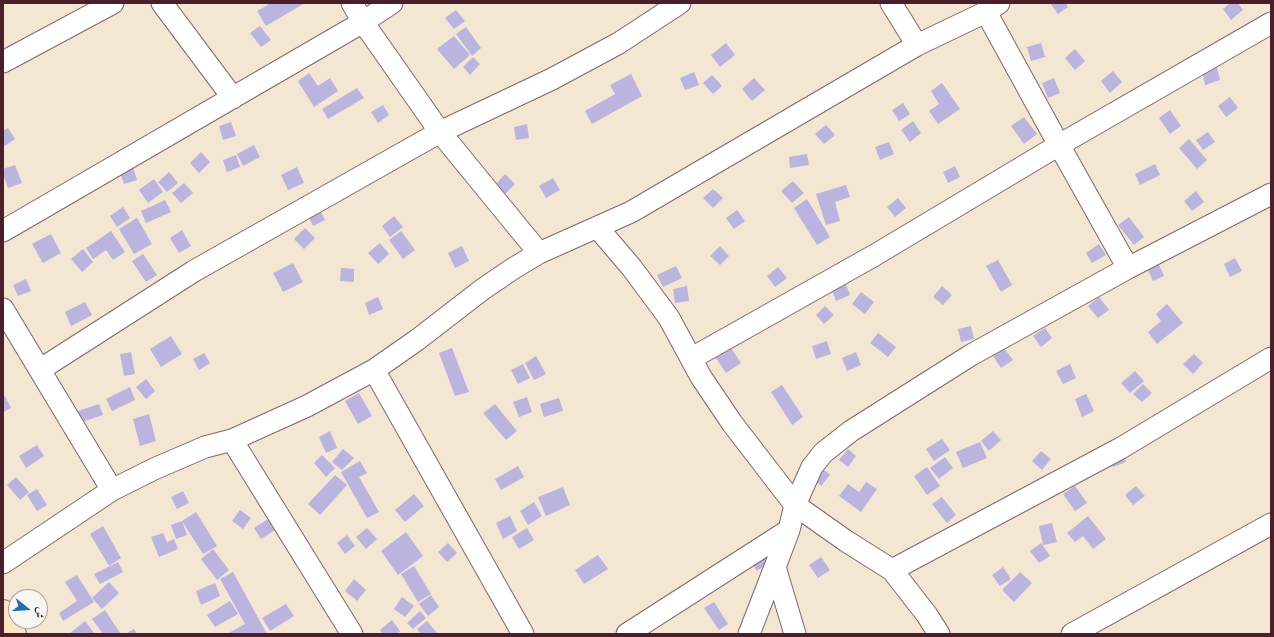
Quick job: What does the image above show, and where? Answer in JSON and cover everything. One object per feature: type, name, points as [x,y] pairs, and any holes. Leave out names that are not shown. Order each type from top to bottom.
[{"type":"street","points":[[3,62],[113,3]]},
{"type":"street","points":[[162,3],[233,98]]},
{"type":"street","points":[[352,3],[363,22],[440,132],[539,253]]},
{"type":"street","points":[[3,230],[233,98],[363,22],[392,3]]},
{"type":"street","points":[[41,369],[194,270],[440,132],[552,79],[619,43],[680,3]]},
{"type":"street","points":[[891,3],[917,45]]},
{"type":"street","points":[[3,563],[112,490],[154,469],[205,448],[232,440],[307,406],[374,370],[417,340],[483,289],[539,253],[631,212],[917,45],[992,7],[1059,146],[1128,268]]},
{"type":"street","points":[[692,358],[875,255],[1271,23]]},
{"type":"street","points":[[749,634],[776,567],[789,530],[795,505],[812,467],[823,453],[851,431],[970,355],[1128,268],[1268,202]]},
{"type":"street","points":[[597,227],[632,268],[669,318],[701,376],[732,423],[795,505],[846,541],[892,570],[927,615],[939,634]]},
{"type":"street","points":[[3,309],[41,369],[112,490]]},
{"type":"street","points":[[892,570],[1121,448],[1271,358]]},
{"type":"street","points":[[374,370],[523,634]]},
{"type":"street","points":[[232,440],[352,634]]},
{"type":"street","points":[[1072,634],[1271,524]]},
{"type":"street","points":[[627,634],[789,530]]},
{"type":"street","points":[[776,567],[795,634]]},
{"type":"street","points":[[3,611],[15,634]]},
{"type":"building","points":[[267,3],[305,3],[266,26],[257,11],[268,5]]},
{"type":"building","points":[[1050,3],[1066,3],[1068,7],[1058,14]]},
{"type":"building","points":[[1230,3],[1238,3],[1243,10],[1231,20],[1223,9]]},
{"type":"building","points":[[456,10],[465,21],[454,29],[445,18]]},
{"type":"building","points":[[260,26],[271,40],[261,47],[250,33]]},
{"type":"building","points":[[466,27],[481,48],[472,56],[456,34]]},
{"type":"building","points":[[454,36],[470,55],[454,69],[437,49]]},
{"type":"building","points":[[726,43],[735,55],[720,67],[711,55]]},
{"type":"building","points":[[1041,43],[1045,57],[1031,61],[1027,47]]},
{"type":"building","points":[[1075,49],[1085,61],[1075,70],[1065,58]]},
{"type":"building","points":[[473,57],[480,64],[470,75],[463,67]]},
{"type":"building","points":[[1217,67],[1220,80],[1205,85],[1202,71]]},
{"type":"building","points":[[1113,71],[1122,82],[1110,93],[1101,81]]},
{"type":"building","points":[[694,72],[699,85],[685,90],[680,78]]},
{"type":"building","points":[[309,73],[318,86],[330,78],[338,91],[314,107],[298,81]]},
{"type":"building","points":[[631,74],[642,96],[592,124],[585,111],[615,94],[610,85]]},
{"type":"building","points":[[712,75],[722,86],[713,94],[703,83]]},
{"type":"building","points":[[754,78],[765,90],[752,101],[742,89]]},
{"type":"building","points":[[1054,78],[1060,93],[1048,98],[1042,83]]},
{"type":"building","points":[[942,83],[960,109],[938,124],[929,111],[939,104],[931,91]]},
{"type":"building","points":[[357,88],[364,98],[328,119],[322,109]]},
{"type":"building","points":[[1230,97],[1238,108],[1226,117],[1218,106]]},
{"type":"building","points":[[903,103],[910,114],[899,121],[892,110]]},
{"type":"building","points":[[383,105],[389,115],[378,123],[371,112]]},
{"type":"building","points":[[1170,110],[1181,126],[1170,134],[1159,118]]},
{"type":"building","points":[[1024,117],[1037,134],[1024,144],[1011,126]]},
{"type":"building","points":[[913,121],[921,133],[910,142],[901,130]]},
{"type":"building","points":[[231,122],[236,136],[223,140],[219,126]]},
{"type":"building","points":[[527,124],[529,138],[516,140],[514,127]]},
{"type":"building","points":[[826,125],[835,135],[824,144],[815,134]]},
{"type":"building","points":[[8,128],[15,139],[5,146],[3,143],[3,131]]},
{"type":"building","points":[[1208,132],[1215,142],[1203,150],[1196,140]]},
{"type":"building","points":[[1189,139],[1207,160],[1197,169],[1179,148]]},
{"type":"building","points":[[889,142],[894,154],[880,160],[875,147]]},
{"type":"building","points":[[254,145],[260,157],[243,166],[237,154]]},
{"type":"building","points":[[201,152],[210,162],[199,173],[190,163]]},
{"type":"building","points":[[807,154],[809,165],[790,168],[789,157]]},
{"type":"building","points":[[236,155],[240,167],[227,172],[223,160]]},
{"type":"building","points":[[132,164],[137,180],[124,184],[119,169]]},
{"type":"building","points":[[1155,164],[1160,175],[1140,185],[1135,174]]},
{"type":"building","points":[[15,165],[22,183],[8,188],[3,174],[3,169]]},
{"type":"building","points":[[955,166],[960,177],[948,183],[943,172]]},
{"type":"building","points":[[297,167],[304,183],[288,190],[281,175]]},
{"type":"building","points":[[169,172],[178,183],[167,192],[158,182]]},
{"type":"building","points":[[505,174],[515,184],[505,194],[495,185]]},
{"type":"building","points":[[553,178],[560,190],[546,198],[539,186]]},
{"type":"building","points":[[154,179],[163,192],[148,203],[139,190]]},
{"type":"building","points":[[793,181],[804,193],[792,203],[781,191]]},
{"type":"building","points":[[184,183],[193,193],[181,203],[172,193]]},
{"type":"building","points":[[846,185],[850,197],[835,202],[840,221],[826,225],[816,194]]},
{"type":"building","points":[[713,189],[723,198],[713,208],[703,198]]},
{"type":"building","points":[[1196,191],[1204,202],[1192,211],[1184,201]]},
{"type":"building","points":[[898,198],[906,208],[895,217],[887,207]]},
{"type":"building","points":[[807,199],[830,237],[817,245],[794,208]]},
{"type":"building","points":[[165,200],[171,212],[146,223],[141,211]]},
{"type":"building","points":[[123,207],[130,218],[117,227],[110,216]]},
{"type":"building","points":[[319,208],[325,220],[313,226],[307,214]]},
{"type":"building","points":[[737,210],[745,221],[734,229],[726,218]]},
{"type":"building","points":[[394,216],[403,227],[390,237],[382,226]]},
{"type":"building","points":[[1129,217],[1144,237],[1134,245],[1118,225]]},
{"type":"building","points":[[137,218],[152,244],[134,254],[119,229]]},
{"type":"building","points":[[305,228],[315,238],[304,249],[294,239]]},
{"type":"building","points":[[182,230],[191,246],[179,253],[170,238]]},
{"type":"building","points":[[111,231],[125,252],[113,260],[106,250],[93,259],[86,248]]},
{"type":"building","points":[[401,231],[415,250],[403,259],[389,240]]},
{"type":"building","points":[[51,234],[61,253],[43,263],[32,244]]},
{"type":"building","points":[[380,243],[389,254],[378,264],[368,253]]},
{"type":"building","points":[[1099,244],[1106,255],[1092,263],[1086,253]]},
{"type":"building","points":[[462,246],[469,261],[455,268],[448,253]]},
{"type":"building","points":[[720,246],[729,256],[720,265],[710,256]]},
{"type":"building","points":[[83,249],[93,262],[82,272],[71,259]]},
{"type":"building","points":[[143,254],[157,275],[146,282],[132,261]]},
{"type":"building","points":[[1235,258],[1242,271],[1230,277],[1224,264]]},
{"type":"building","points":[[998,260],[1012,285],[1001,292],[986,266]]},
{"type":"building","points":[[1157,260],[1164,276],[1153,281],[1146,266]]},
{"type":"building","points":[[293,263],[303,282],[283,292],[273,273]]},
{"type":"building","points":[[676,266],[682,278],[663,287],[657,275]]},
{"type":"building","points":[[778,267],[787,278],[775,287],[767,276]]},
{"type":"building","points":[[341,268],[354,269],[354,282],[340,281]]},
{"type":"building","points":[[26,279],[31,291],[18,296],[13,285]]},
{"type":"building","points":[[845,282],[850,295],[836,301],[831,288]]},
{"type":"building","points":[[687,286],[689,301],[675,303],[673,289]]},
{"type":"building","points":[[942,286],[952,295],[943,305],[933,297]]},
{"type":"building","points":[[861,292],[874,302],[865,314],[852,304]]},
{"type":"building","points":[[378,297],[383,309],[369,315],[365,303]]},
{"type":"building","points":[[1099,297],[1109,310],[1098,318],[1088,306]]},
{"type":"building","points":[[85,302],[92,315],[71,326],[65,312]]},
{"type":"building","points":[[1167,304],[1183,323],[1157,344],[1148,332],[1161,321],[1156,314]]},
{"type":"building","points":[[825,306],[834,315],[824,324],[816,315]]},
{"type":"building","points":[[971,326],[974,339],[961,342],[958,329]]},
{"type":"building","points":[[1045,328],[1052,338],[1041,347],[1033,336]]},
{"type":"building","points":[[878,333],[896,347],[888,357],[870,343]]},
{"type":"building","points":[[171,336],[182,354],[161,367],[150,349]]},
{"type":"building","points":[[827,341],[831,354],[816,359],[812,346]]},
{"type":"building","points":[[729,345],[741,363],[726,373],[714,355]]},
{"type":"building","points":[[452,348],[469,392],[455,396],[439,353]]},
{"type":"building","points":[[1004,348],[1013,360],[1001,368],[993,356]]},
{"type":"building","points":[[131,352],[135,374],[124,376],[120,354]]},
{"type":"building","points":[[856,352],[861,365],[847,371],[842,358]]},
{"type":"building","points":[[204,353],[210,363],[199,370],[193,359]]},
{"type":"building","points":[[1194,354],[1203,363],[1193,374],[1183,364]]},
{"type":"building","points":[[536,356],[546,374],[534,380],[525,363]]},
{"type":"building","points":[[523,364],[530,378],[518,384],[511,370]]},
{"type":"building","points":[[1070,364],[1076,378],[1063,384],[1056,371]]},
{"type":"building","points":[[1135,371],[1144,381],[1130,393],[1121,383]]},
{"type":"building","points":[[146,379],[155,391],[146,399],[136,387]]},
{"type":"building","points":[[1143,384],[1152,393],[1142,402],[1133,394]]},
{"type":"building","points":[[782,385],[803,417],[792,425],[771,392]]},
{"type":"building","points":[[130,387],[135,400],[112,411],[106,399]]},
{"type":"building","points":[[359,393],[372,416],[358,424],[345,401]]},
{"type":"building","points":[[1086,394],[1094,411],[1082,417],[1075,399]]},
{"type":"building","points":[[5,396],[11,408],[3,412],[3,397]]},
{"type":"building","points":[[527,397],[532,412],[519,417],[513,402]]},
{"type":"building","points":[[559,398],[563,411],[544,417],[540,404]]},
{"type":"building","points":[[99,404],[103,415],[82,422],[78,411]]},
{"type":"building","points":[[495,404],[517,431],[506,440],[483,413]]},
{"type":"building","points":[[149,414],[156,441],[140,446],[133,419]]},
{"type":"building","points":[[330,431],[337,448],[326,453],[319,437]]},
{"type":"building","points":[[993,431],[1001,440],[989,451],[981,441]]},
{"type":"building","points":[[942,439],[950,450],[934,461],[926,449]]},
{"type":"building","points":[[980,442],[987,458],[963,468],[956,452]]},
{"type":"building","points":[[37,445],[44,456],[26,468],[19,456]]},
{"type":"building","points":[[343,449],[354,458],[342,470],[332,462]]},
{"type":"building","points":[[848,449],[856,456],[848,467],[839,460]]},
{"type":"building","points":[[1041,451],[1051,459],[1042,470],[1032,461]]},
{"type":"building","points":[[1121,451],[1126,462],[1113,467],[1108,456]]},
{"type":"building","points":[[322,455],[335,468],[326,477],[314,463]]},
{"type":"building","points":[[945,457],[953,468],[939,479],[930,468]]},
{"type":"building","points":[[360,461],[367,473],[359,477],[379,512],[367,518],[341,472]]},
{"type":"building","points":[[518,466],[524,477],[501,490],[495,479]]},
{"type":"building","points":[[821,467],[830,475],[821,486],[812,478]]},
{"type":"building","points":[[927,467],[940,486],[927,495],[914,476]]},
{"type":"building","points":[[335,475],[347,485],[320,515],[308,504]]},
{"type":"building","points":[[16,477],[29,492],[20,500],[7,485]]},
{"type":"building","points":[[866,482],[877,489],[861,512],[839,496],[848,484],[859,492]]},
{"type":"building","points":[[1075,486],[1087,503],[1075,511],[1063,494]]},
{"type":"building","points":[[1136,486],[1145,496],[1133,505],[1125,495]]},
{"type":"building","points":[[563,487],[570,505],[546,516],[538,497]]},
{"type":"building","points":[[37,489],[47,505],[37,511],[27,495]]},
{"type":"building","points":[[183,491],[189,503],[177,509],[171,497]]},
{"type":"building","points":[[414,494],[424,506],[405,522],[395,510]]},
{"type":"building","points":[[942,497],[956,515],[947,523],[932,504]]},
{"type":"building","points":[[534,502],[542,516],[528,525],[520,511]]},
{"type":"building","points":[[240,510],[251,518],[243,529],[232,521]]},
{"type":"building","points":[[196,512],[217,546],[203,554],[182,521]]},
{"type":"building","points":[[510,516],[517,531],[503,539],[496,523]]},
{"type":"building","points":[[1088,516],[1106,539],[1093,549],[1083,536],[1075,542],[1067,533]]},
{"type":"building","points":[[268,519],[275,530],[261,539],[254,528]]},
{"type":"building","points":[[182,521],[187,535],[176,539],[171,525]]},
{"type":"building","points":[[1052,523],[1057,542],[1043,545],[1039,526]]},
{"type":"building","points":[[103,526],[121,558],[109,566],[90,534]]},
{"type":"building","points":[[367,528],[377,539],[366,549],[356,537]]},
{"type":"building","points":[[527,528],[534,540],[519,549],[512,537]]},
{"type":"building","points":[[406,532],[423,556],[398,575],[381,551]]},
{"type":"building","points":[[163,533],[167,542],[174,539],[178,549],[159,557],[151,537]]},
{"type":"building","points":[[347,535],[355,546],[345,554],[337,543]]},
{"type":"building","points":[[448,543],[457,553],[447,562],[438,552]]},
{"type":"building","points":[[1041,543],[1050,556],[1039,563],[1030,551]]},
{"type":"building","points":[[757,548],[768,563],[757,571],[746,555]]},
{"type":"building","points":[[213,549],[229,570],[217,580],[201,559]]},
{"type":"building","points":[[598,555],[608,569],[584,584],[575,570]]},
{"type":"building","points":[[821,557],[830,570],[818,578],[809,565]]},
{"type":"building","points":[[118,562],[123,572],[100,584],[94,574]]},
{"type":"building","points":[[414,566],[431,594],[418,602],[401,574]]},
{"type":"building","points":[[1003,567],[1011,579],[1000,586],[992,575]]},
{"type":"building","points":[[233,572],[267,634],[227,634],[245,624],[220,579]]},
{"type":"building","points":[[1020,572],[1032,583],[1014,602],[1002,590]]},
{"type":"building","points":[[77,575],[94,602],[63,621],[59,613],[77,601],[65,582]]},
{"type":"building","points":[[354,579],[366,590],[357,601],[345,591]]},
{"type":"building","points":[[109,582],[119,593],[102,609],[92,598]]},
{"type":"building","points":[[215,583],[220,596],[201,605],[196,591]]},
{"type":"building","points":[[431,595],[439,607],[428,616],[419,604]]},
{"type":"building","points":[[402,597],[414,606],[405,617],[394,609]]},
{"type":"building","points":[[230,601],[238,614],[215,627],[207,615]]},
{"type":"building","points":[[714,602],[728,624],[719,630],[704,608]]},
{"type":"building","points":[[286,604],[294,616],[270,631],[262,618]]},
{"type":"building","points":[[105,610],[120,633],[103,634],[92,619]]},
{"type":"building","points":[[420,611],[426,618],[413,629],[407,623]]},
{"type":"building","points":[[392,620],[400,631],[397,634],[383,634],[380,630]]},
{"type":"building","points":[[85,621],[95,634],[69,634]]},
{"type":"building","points":[[427,621],[437,633],[421,634],[417,629]]},
{"type":"building","points":[[134,629],[137,634],[125,634]]}]
